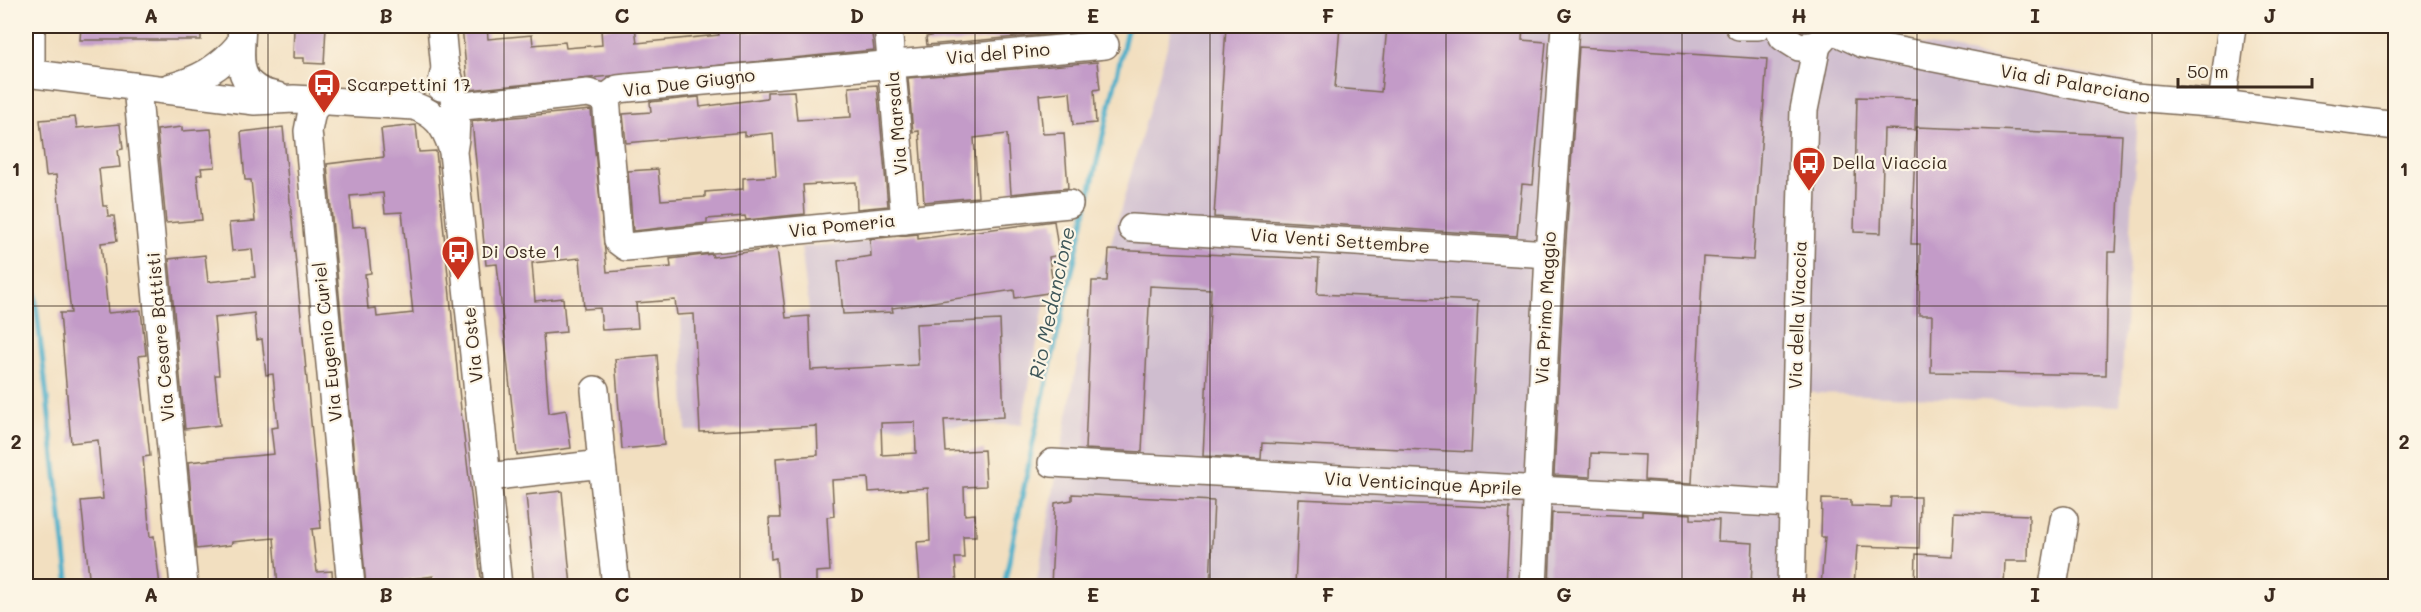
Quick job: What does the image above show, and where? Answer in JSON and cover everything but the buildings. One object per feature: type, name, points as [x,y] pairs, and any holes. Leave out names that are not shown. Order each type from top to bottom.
[{"type":"street","points":[[31,26],[28,73],[255,101],[307,100],[414,106],[429,112],[440,122],[453,152]]},
{"type":"street","name":"Via Oste","points":[[414,106],[439,92],[445,69],[441,26]]},
{"type":"street","name":"Via Marsala","points":[[888,26],[905,220]]},
{"type":"street","points":[[1739,26],[1758,26]]},
{"type":"street","name":"Via di Palarciano","points":[[1778,26],[1783,37],[1799,47],[1826,33],[1863,44],[2135,97],[2222,104],[2396,126]]},
{"type":"street","points":[[2222,104],[2232,26]]},
{"type":"street","name":"Via Primo Maggio","points":[[1533,586],[1549,254],[1563,27]]},
{"type":"street","name":"Via della Viaccia","points":[[1791,586],[1804,110],[1826,33]]},
{"type":"street","points":[[164,89],[201,77],[220,66],[241,35]]},
{"type":"street","points":[[241,35],[244,74],[252,87],[259,93],[307,100]]},
{"type":"street","name":"Via del Pino","points":[[892,62],[1105,45]]},
{"type":"street","name":"Via Due Giugno","points":[[454,107],[588,93],[606,98],[618,89],[627,87],[892,62]]},
{"type":"street","name":"Via Oste","points":[[445,69],[450,78],[454,107],[456,136],[453,152],[498,586]]},
{"type":"street","name":"Via Cesare Battisti","points":[[137,87],[184,586]]},
{"type":"street","name":"Via Pomeria","points":[[606,98],[618,241],[630,247],[1069,204]]},
{"type":"street","name":"Via Eugenio Curiel","points":[[307,100],[312,111],[308,131],[351,586]]},
{"type":"street","name":"Via Venti Settembre","points":[[1132,228],[1549,254]]},
{"type":"street","points":[[595,390],[616,586]]},
{"type":"street","name":"Via Venticinque Aprile","points":[[1052,463],[1793,504]]},
{"type":"street","points":[[488,477],[602,464]]},
{"type":"street","points":[[2054,586],[2064,520]]},
{"type":"shaded area","points":[[1173,26],[1851,26],[1857,33],[2140,84],[2120,406],[1796,392],[1791,586],[1036,586],[1092,281],[1109,250]]},
{"type":"shaded area","points":[[1059,226],[1022,424],[686,431],[681,318],[809,311],[801,247]]},
{"type":"waterway","name":"Rio Medancione","points":[[1004,586],[1035,433],[1128,26]]},
{"type":"waterway","points":[[26,218],[69,586]]},
{"type":"place","name":"Scarpettini 17","points":[[324,114]]},
{"type":"place","name":"Della Viaccia","points":[[1809,192]]},
{"type":"place","name":"Di Oste 1","points":[[458,281]]}]
